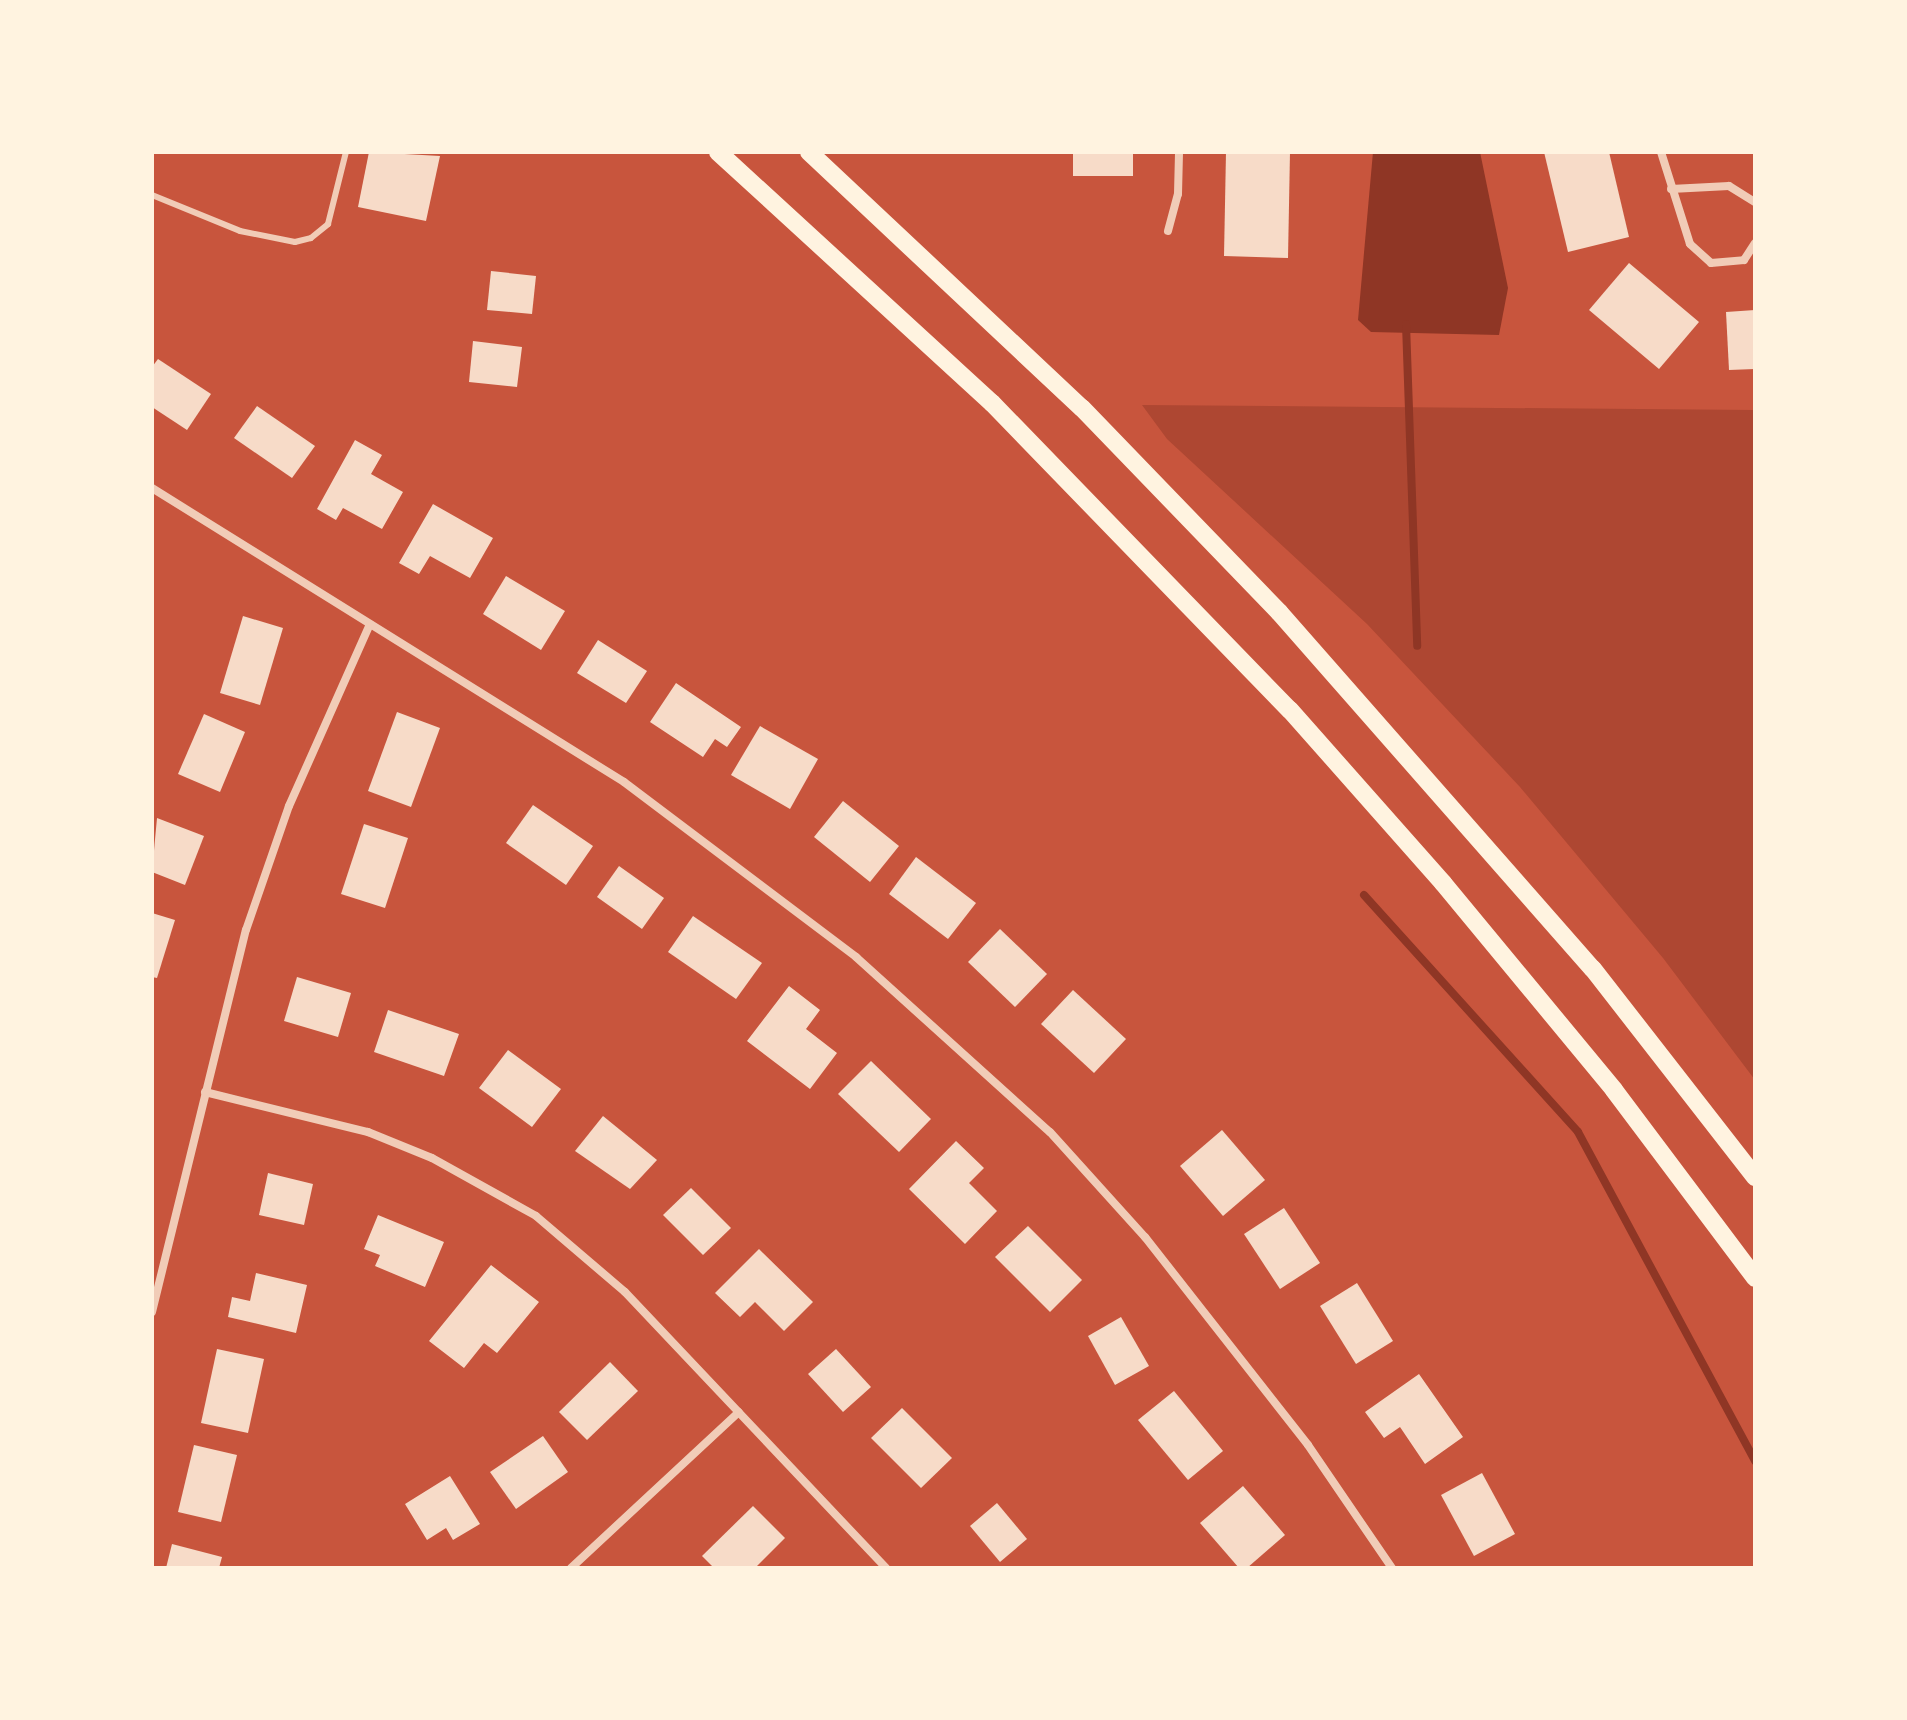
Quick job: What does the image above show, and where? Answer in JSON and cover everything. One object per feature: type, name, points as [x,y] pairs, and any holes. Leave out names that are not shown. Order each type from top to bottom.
[{"type":"main road","points":[[718,152],[992,403],[1290,710],[1443,883],[1614,1090],[1755,1278]]},
{"type":"main road","points":[[809,152],[1082,408],[1279,612],[1593,969],[1755,1177]]},
{"type":"street","points":[[1168,231],[1178,194],[1179,152]]},
{"type":"street","points":[[1661,152],[1690,244],[1711,263],[1744,260],[1755,243]]},
{"type":"street","points":[[1671,189],[1729,186],[1755,202]]},
{"type":"street","points":[[152,488],[624,782],[856,957],[1050,1132],[1145,1237],[1308,1445],[1392,1568]]},
{"type":"street","points":[[152,1312],[205,1092],[267,866],[370,624]]},
{"type":"street","points":[[205,1092],[368,1132],[481,1183],[595,1261],[886,1568]]},
{"type":"street","points":[[571,1568],[739,1412]]},
{"type":"lane","points":[[152,195],[240,231],[295,242],[311,238],[328,224],[346,152]]},
{"type":"shaded area","points":[[1373,152],[1480,152],[1508,288],[1499,335],[1371,332],[1358,320]]},
{"type":"shaded area","points":[[1142,405],[1755,410],[1755,1080],[1663,958],[1520,787],[1367,624],[1167,439]]},
{"type":"building","points":[[369,152],[440,156],[426,221],[358,207]]},
{"type":"building","points":[[1073,152],[1133,152],[1133,176],[1073,176]]},
{"type":"building","points":[[1226,152],[1290,152],[1288,258],[1224,256]]},
{"type":"building","points":[[1544,152],[1609,152],[1629,237],[1568,252]]},
{"type":"building","points":[[1629,263],[1699,322],[1659,369],[1589,310]]},
{"type":"building","points":[[491,271],[536,276],[532,314],[487,310]]},
{"type":"building","points":[[1755,310],[1755,369],[1729,370],[1726,312]]},
{"type":"building","points":[[473,341],[522,347],[517,387],[469,382]]},
{"type":"building","points":[[158,359],[211,394],[187,430],[152,407],[152,367]]},
{"type":"building","points":[[257,406],[315,446],[292,478],[234,438]]},
{"type":"building","points":[[355,440],[382,455],[371,474],[403,492],[382,529],[343,508],[336,520],[317,509]]},
{"type":"building","points":[[433,504],[493,538],[470,578],[430,556],[419,574],[399,563]]},
{"type":"building","points":[[506,576],[565,611],[541,650],[483,614]]},
{"type":"building","points":[[243,616],[283,628],[260,705],[220,693]]},
{"type":"building","points":[[598,640],[647,671],[626,703],[577,673]]},
{"type":"building","points":[[676,683],[741,727],[727,747],[715,739],[703,757],[650,722]]},
{"type":"building","points":[[397,712],[440,728],[411,807],[368,791]]},
{"type":"building","points":[[204,714],[245,732],[220,792],[178,774]]},
{"type":"building","points":[[760,726],[818,759],[790,809],[731,775]]},
{"type":"building","points":[[843,801],[899,846],[870,882],[814,837]]},
{"type":"building","points":[[533,805],[593,846],[566,885],[506,843]]},
{"type":"building","points":[[157,818],[204,836],[185,885],[152,872]]},
{"type":"building","points":[[364,824],[408,838],[385,908],[341,894]]},
{"type":"building","points":[[916,857],[976,903],[948,939],[889,894]]},
{"type":"building","points":[[619,866],[664,898],[642,929],[597,897]]},
{"type":"building","points":[[152,913],[175,920],[157,978],[152,977]]},
{"type":"building","points":[[693,916],[762,963],[736,999],[668,952]]},
{"type":"building","points":[[1000,929],[1047,974],[1015,1007],[968,962]]},
{"type":"building","points":[[297,977],[351,993],[338,1037],[284,1021]]},
{"type":"building","points":[[789,986],[820,1010],[806,1029],[837,1053],[810,1089],[747,1041]]},
{"type":"building","points":[[1073,990],[1126,1039],[1094,1073],[1041,1024]]},
{"type":"building","points":[[388,1010],[459,1034],[444,1076],[374,1052]]},
{"type":"building","points":[[508,1050],[561,1089],[532,1127],[479,1088]]},
{"type":"building","points":[[871,1061],[931,1119],[899,1152],[838,1094]]},
{"type":"building","points":[[603,1116],[657,1160],[630,1189],[575,1151]]},
{"type":"building","points":[[1222,1130],[1265,1180],[1223,1216],[1180,1166]]},
{"type":"building","points":[[956,1141],[984,1168],[969,1183],[997,1211],[965,1244],[909,1189]]},
{"type":"building","points":[[268,1173],[313,1184],[304,1225],[259,1215]]},
{"type":"building","points":[[691,1188],[731,1228],[703,1255],[663,1215]]},
{"type":"building","points":[[1284,1208],[1320,1263],[1280,1289],[1244,1234]]},
{"type":"building","points":[[378,1215],[444,1242],[425,1287],[375,1266],[380,1255],[364,1249]]},
{"type":"building","points":[[1028,1226],[1082,1280],[1050,1312],[995,1257]]},
{"type":"building","points":[[759,1249],[813,1302],[784,1331],[755,1302],[740,1317],[715,1293]]},
{"type":"building","points":[[491,1265],[539,1302],[497,1353],[484,1343],[464,1368],[429,1341]]},
{"type":"building","points":[[256,1273],[307,1285],[296,1333],[228,1317],[232,1297],[250,1301]]},
{"type":"building","points":[[1357,1283],[1393,1341],[1356,1364],[1320,1306]]},
{"type":"building","points":[[1121,1317],[1149,1366],[1115,1385],[1088,1336]]},
{"type":"building","points":[[217,1349],[264,1359],[248,1433],[201,1423]]},
{"type":"building","points":[[836,1349],[871,1387],[843,1412],[808,1374]]},
{"type":"building","points":[[610,1362],[638,1391],[587,1440],[559,1412]]},
{"type":"building","points":[[1419,1374],[1463,1437],[1425,1464],[1400,1427],[1384,1438],[1365,1412]]},
{"type":"building","points":[[1174,1391],[1223,1451],[1188,1480],[1138,1420]]},
{"type":"building","points":[[902,1408],[952,1458],[921,1488],[871,1438]]},
{"type":"building","points":[[543,1436],[568,1472],[516,1509],[490,1472]]},
{"type":"building","points":[[194,1445],[237,1455],[221,1522],[178,1512]]},
{"type":"building","points":[[1482,1473],[1515,1534],[1474,1556],[1441,1495]]},
{"type":"building","points":[[450,1476],[480,1524],[453,1540],[446,1528],[427,1540],[405,1504]]},
{"type":"building","points":[[1243,1486],[1285,1535],[1247,1568],[1239,1568],[1200,1523]]},
{"type":"building","points":[[997,1503],[1027,1539],[1000,1562],[970,1526]]},
{"type":"building","points":[[753,1506],[785,1538],[755,1568],[714,1568],[702,1556]]},
{"type":"building","points":[[172,1544],[222,1557],[219,1568],[166,1568]]},
{"type":"waterway","points":[[1406,324],[1417,646]]},
{"type":"waterway","points":[[1364,895],[1578,1132],[1755,1461]]}]
